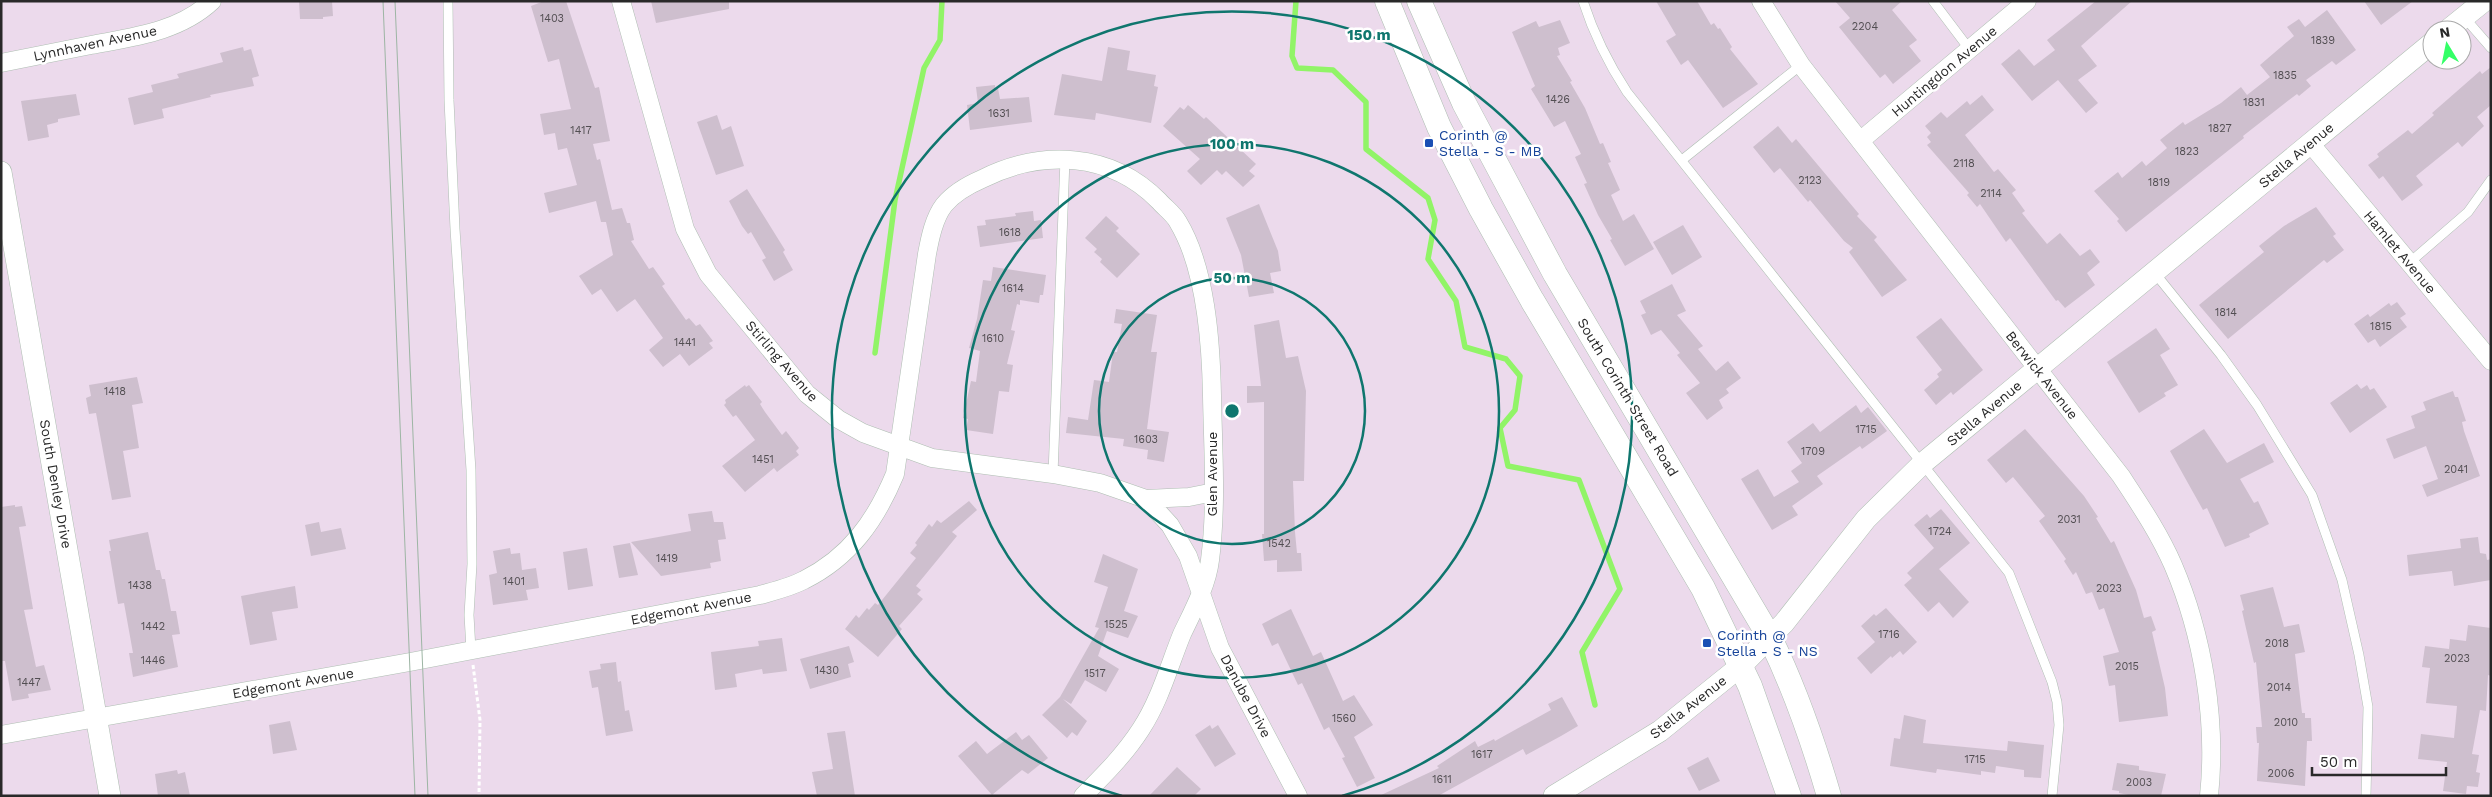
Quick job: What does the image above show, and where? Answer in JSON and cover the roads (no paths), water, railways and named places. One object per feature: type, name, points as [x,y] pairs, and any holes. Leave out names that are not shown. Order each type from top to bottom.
[{"type":"main road","points":[[1388,1],[1439,127],[1481,209],[1532,300],[1703,588],[1742,664],[1768,729],[1789,796]]},
{"type":"main road","name":"South Corinth Street Road","points":[[1418,1],[1464,103],[1556,274],[1770,638],[1793,686],[1813,740],[1829,796]]},
{"type":"street","name":"Lynnhaven Avenue","points":[[1,63],[147,34],[179,23],[201,12],[212,1]]},
{"type":"street","name":"Stirling Avenue","points":[[622,1],[685,228],[708,274],[807,394],[838,419],[863,433],[899,448],[932,458],[1053,474],[1100,483],[1146,499],[1189,498],[1214,492]]},
{"type":"street","name":"Berwick Avenue","points":[[1761,1],[1801,65],[2121,476],[2152,524],[2173,565],[2190,615],[2203,672],[2211,744],[2209,796]]},
{"type":"street","name":"Huntingdon Avenue","points":[[1860,141],[2027,1]]},
{"type":"street","points":[[2461,20],[2484,1]]},
{"type":"street","name":"Stella Avenue","points":[[1554,796],[1660,731],[1742,664],[1784,624],[1866,519],[1923,463],[2422,51]]},
{"type":"street","name":"Hamlet Avenue","points":[[2310,144],[2491,361]]},
{"type":"street","name":"Edgemont Avenue","points":[[1,734],[471,650],[760,595],[804,581],[834,561],[864,533],[883,504],[895,474],[927,254],[932,231],[943,206],[964,187],[1001,169],[1033,162],[1065,159],[1098,163]]},
{"type":"street","name":"Glen Avenue","points":[[1083,796],[1110,768],[1142,728],[1162,687],[1200,594],[1210,561],[1214,492],[1211,372],[1207,330],[1193,256],[1178,220],[1147,189],[1125,175],[1098,163]]},
{"type":"street","name":"South Denley Drive","points":[[2,181],[110,796]]},
{"type":"street","name":"Stirling Avenue","points":[[1146,499],[1170,525],[1188,556],[1200,594]]},
{"type":"street","name":"Danube Drive","points":[[1200,594],[1220,648],[1298,796]]},
{"type":"lane","points":[[448,1],[449,100],[455,229],[471,470],[472,564],[469,615],[471,650]]},
{"type":"lane","points":[[1583,1],[1593,32],[1623,86],[2010,574],[2049,673],[2057,702],[2059,725],[2052,796]]},
{"type":"lane","points":[[1932,1],[1970,50]]},
{"type":"lane","points":[[2472,35],[2491,48]]},
{"type":"lane","points":[[1682,160],[1801,65]]},
{"type":"lane","points":[[1053,474],[1065,159]]},
{"type":"lane","points":[[2409,263],[2468,212],[2491,180]]},
{"type":"lane","points":[[2154,272],[2222,355],[2257,405],[2312,494],[2342,580],[2359,656],[2368,707],[2366,796]]},
{"type":"waterway","points":[[875,353],[895,200],[924,68],[940,40],[942,1]]},
{"type":"waterway","points":[[1296,1],[1292,56],[1297,68],[1333,70],[1366,102],[1366,149],[1428,198],[1435,220],[1428,259],[1456,301],[1465,347],[1506,359],[1520,376],[1515,410],[1500,428],[1508,466],[1579,480],[1620,589],[1582,652],[1595,705]]},
{"type":"tram line","points":[[383,1],[415,796]]},
{"type":"tram line","points":[[395,1],[428,796]]},
{"type":"place","name":"Corinth @ Stella - S - MB","points":[[1429,143]]},
{"type":"place","name":"Corinth @ Stella - S - NS","points":[[1707,643]]}]
